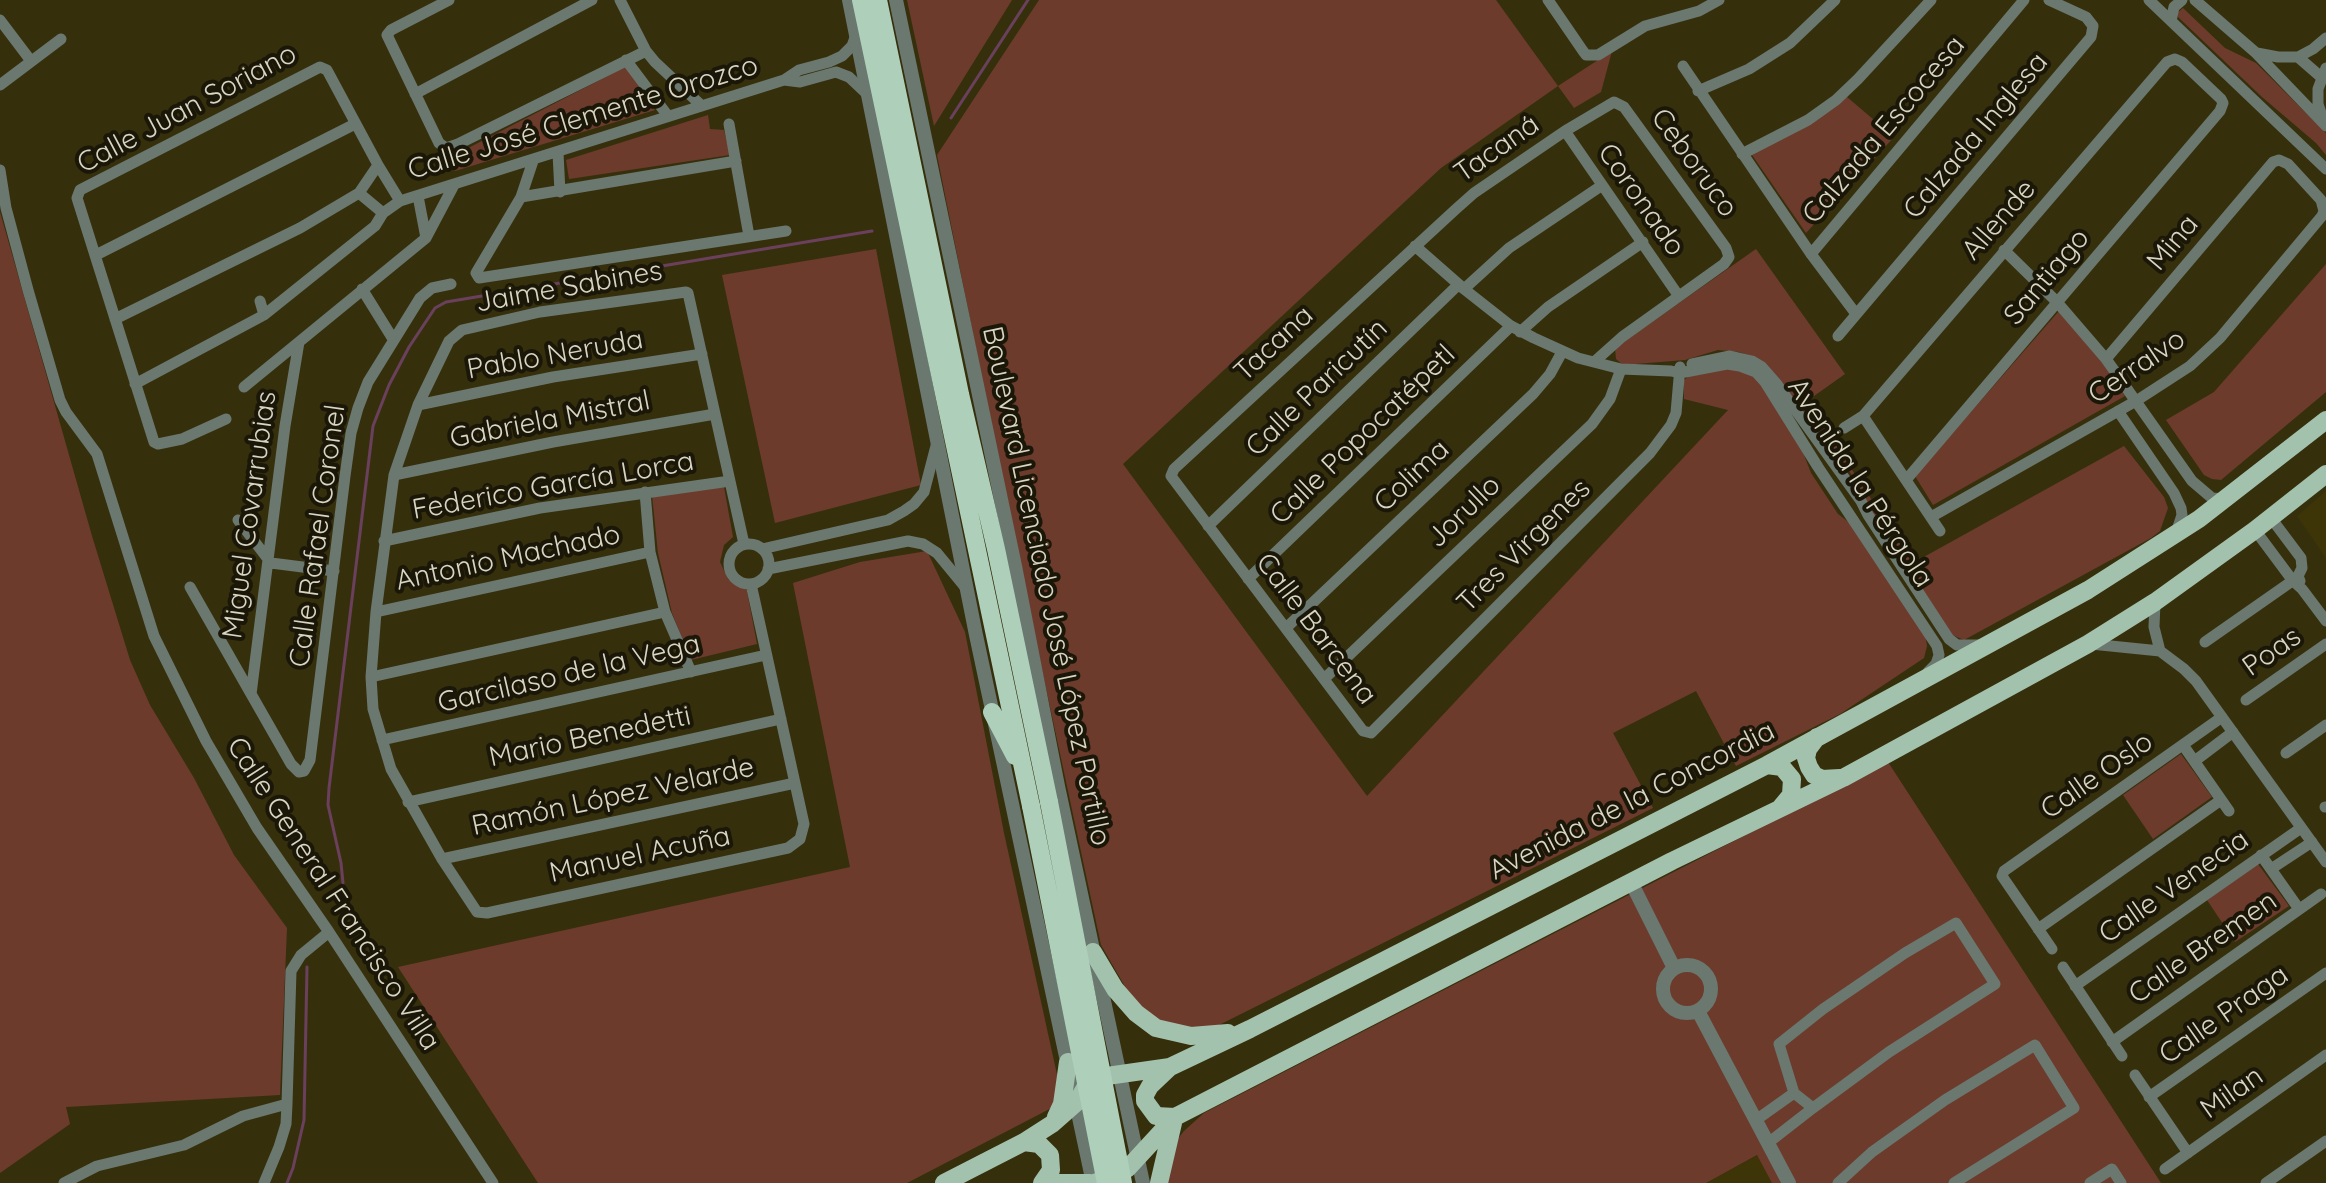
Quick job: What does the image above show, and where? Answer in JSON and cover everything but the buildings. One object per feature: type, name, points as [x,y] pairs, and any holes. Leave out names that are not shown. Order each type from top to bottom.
[{"type":"highway","name":"Boulevard Licenciado José López Portillo","points":[[861,0],[1026,777],[1040,804],[1123,1183]]},
{"type":"highway","name":"Boulevard Licenciado José López Portillo","points":[[878,0],[960,394],[996,549],[1106,1183]]},
{"type":"highway","points":[[992,712],[1026,777]]},
{"type":"main road","name":"Avenida de la Concordia","points":[[944,1183],[1052,1124],[1077,1102],[1092,1081],[1100,1077],[1170,1067],[1250,1029],[1767,765],[2088,590],[2228,499],[2326,420]]},
{"type":"main road","points":[[1043,1183],[1092,1183],[1115,1176],[1138,1159],[1175,1117],[1631,882],[1843,778],[2088,644],[2155,602],[2326,474]]},
{"type":"main road","points":[[1819,735],[1808,749],[1806,758],[1809,767],[1814,775],[1822,779],[1843,778]]},
{"type":"main road","points":[[1767,765],[1782,767],[1792,779],[1791,795],[1781,807]]},
{"type":"main road","points":[[1093,952],[1115,989],[1136,1013],[1156,1028],[1191,1036],[1250,1029]]},
{"type":"main road","points":[[1052,1124],[1062,1104],[1068,1062]]},
{"type":"main road","points":[[1170,1067],[1150,1086],[1145,1101],[1156,1116],[1175,1117]]},
{"type":"main road","points":[[1159,1183],[1175,1117]]},
{"type":"main road","points":[[1024,1142],[1039,1144],[1050,1155],[1051,1170],[1043,1183]]},
{"type":"street","points":[[449,0],[387,35],[439,143],[446,148],[646,51]]},
{"type":"street","points":[[415,94],[592,0]]},
{"type":"street","points":[[620,0],[646,51],[702,106]]},
{"type":"street","points":[[849,0],[992,712],[1092,1183]]},
{"type":"street","name":"Boulevard Licenciado José López Portillo","points":[[896,0],[1143,1183]]},
{"type":"street","points":[[1548,0],[1586,55],[1598,55],[1645,26],[1699,11],[1719,0]]},
{"type":"street","points":[[1698,91],[1749,69],[1790,43],[1835,0]]},
{"type":"street","points":[[1742,154],[1808,120],[1836,100],[1931,0]]},
{"type":"street","name":"Calzada Escocesa","points":[[1811,254],[2024,0]]},
{"type":"street","name":"Calzada Inglesa","points":[[1838,336],[2091,37],[2093,26],[2086,17],[2049,0]]},
{"type":"street","points":[[2149,0],[2326,169]]},
{"type":"street","points":[[2171,21],[2174,7],[2182,0]]},
{"type":"street","points":[[2195,0],[2255,52],[2326,126]]},
{"type":"street","points":[[0,20],[31,61]]},
{"type":"street","name":"Calle José Clemente Orozco","points":[[359,193],[383,213],[400,201],[784,80],[799,70],[842,56],[852,46],[857,34]]},
{"type":"street","points":[[0,85],[61,39]]},
{"type":"street","points":[[2255,52],[2298,57],[2324,42]]},
{"type":"street","points":[[2298,57],[2324,73],[2318,89],[2318,104],[2326,126]]},
{"type":"street","name":"Allende","points":[[1844,428],[1863,416],[2167,62],[2175,59],[2182,62],[2223,103]]},
{"type":"street","points":[[626,60],[668,116]]},
{"type":"street","points":[[1683,66],[1811,254],[1856,314]]},
{"type":"street","name":"Calle Juan Soriano","points":[[96,255],[77,198],[83,187],[316,68],[324,68],[355,124]]},
{"type":"street","name":"Calle José Clemente Orozco","points":[[784,80],[800,82],[836,72],[849,77],[867,94]]},
{"type":"street","name":"Tacaná","points":[[1415,246],[1474,193],[1614,102]]},
{"type":"street","name":"Ceboruco","points":[[1614,102],[1624,107],[1726,248],[1729,257],[1724,264],[1678,295]]},
{"type":"street","name":"Santiago","points":[[1906,480],[2220,111],[2223,103]]},
{"type":"street","points":[[226,419],[182,439],[158,444],[153,440],[96,255],[355,124],[400,201]]},
{"type":"street","points":[[729,124],[749,236]]},
{"type":"street","name":"Coronado","points":[[1565,131],[1678,295]]},
{"type":"street","points":[[558,153],[560,192]]},
{"type":"street","name":"Mina","points":[[2106,359],[2267,166],[2279,160],[2288,164],[2324,205]]},
{"type":"street","points":[[533,161],[521,197],[476,273],[481,279],[786,231]]},
{"type":"street","points":[[521,197],[736,161]]},
{"type":"street","points":[[115,319],[300,228],[359,193],[378,165]]},
{"type":"street","name":"Calle General Francisco Villa","points":[[0,170],[10,222],[60,400],[99,460],[154,636],[232,787],[257,828],[493,1183]]},
{"type":"street","points":[[244,387],[426,238],[454,185]]},
{"type":"street","name":"Calle Paricutín","points":[[1208,526],[1461,287],[1509,248],[1601,186]]},
{"type":"street","points":[[418,196],[426,238]]},
{"type":"street","name":"Cerralvo","points":[[1931,517],[2136,401],[2190,366],[2220,338],[2322,216],[2324,205]]},
{"type":"street","points":[[135,384],[264,315],[375,226],[383,213]]},
{"type":"street","name":"Calle Popocatépetl","points":[[1248,579],[1516,329],[1643,242]]},
{"type":"street","points":[[1415,246],[1461,287],[1516,329],[1562,352],[1621,369],[1677,370]]},
{"type":"street","name":"Tacana","points":[[1173,479],[1174,469],[1415,246]]},
{"type":"street","points":[[2004,250],[2057,302],[2106,359],[2192,481],[2212,498],[2228,499]]},
{"type":"street","name":"Calle Rafael Coronel","points":[[251,695],[295,769],[304,771],[310,760],[351,433],[358,408],[368,382],[393,339],[425,293],[439,285],[451,284]]},
{"type":"street","points":[[362,289],[393,339]]},
{"type":"street","name":"Jaime Sabines","points":[[418,405],[455,334],[476,326],[540,312],[686,292],[691,297],[702,354]]},
{"type":"street","points":[[1594,362],[1678,295]]},
{"type":"street","points":[[260,301],[264,315]]},
{"type":"street","name":"Miguel Covarrubias","points":[[251,695],[283,440],[299,342]]},
{"type":"street","name":"Colima","points":[[1286,628],[1533,394],[1550,374],[1562,352]]},
{"type":"street","points":[[702,354],[744,544]]},
{"type":"street","name":"Pablo Neruda","points":[[418,405],[553,377],[702,354]]},
{"type":"street","name":"Avenida la Pérgola","points":[[1677,370],[1730,356],[1752,361],[1762,367],[1861,501],[1949,639],[1957,645],[1987,645]]},
{"type":"street","name":"Avenida la Pérgola","points":[[1677,370],[1727,364],[1756,372],[1765,382],[1937,646],[1939,655],[1936,664],[1913,686]]},
{"type":"street","name":"Jorullo","points":[[1324,679],[1592,424],[1610,399],[1621,369]]},
{"type":"street","name":"Tres Virgenes","points":[[1363,731],[1371,733],[1650,453],[1676,413],[1677,370]]},
{"type":"street","points":[[418,405],[394,475],[384,541],[371,677],[373,709],[391,769],[442,859]]},
{"type":"street","points":[[2118,411],[2181,508],[2180,525],[2172,537]]},
{"type":"street","name":"Gabriela Mistral","points":[[394,475],[553,442],[715,414]]},
{"type":"street","points":[[1863,416],[1940,531]]},
{"type":"street","points":[[762,549],[888,520],[914,504],[924,492],[937,442]]},
{"type":"street","points":[[2148,454],[2165,442]]},
{"type":"street","points":[[1811,453],[1821,445]]},
{"type":"street","name":"Calle Barcena","points":[[1173,479],[1363,731]]},
{"type":"street","name":"Federico García Lorca","points":[[384,541],[540,508],[730,481]]},
{"type":"street","points":[[2174,493],[2192,481]]},
{"type":"street","points":[[645,492],[650,552],[665,612],[691,672]]},
{"type":"street","points":[[1856,522],[1868,515]]},
{"type":"street","points":[[2205,642],[2298,582],[2301,558],[2271,518]]},
{"type":"street","points":[[238,520],[274,565],[334,571]]},
{"type":"street","points":[[888,520],[897,534],[891,543]]},
{"type":"street","points":[[2255,530],[2326,621]]},
{"type":"street","points":[[842,531],[837,540],[845,552]]},
{"type":"street","points":[[768,569],[891,543],[916,542],[932,549],[968,592]]},
{"type":"street","points":[[744,544],[762,549],[767,556],[768,569],[762,579],[751,584],[738,581],[730,571],[733,552],[744,544]]},
{"type":"street","name":"Antonio Machado","points":[[376,612],[650,552]]},
{"type":"street","points":[[751,584],[795,783]]},
{"type":"street","points":[[190,587],[251,695]]},
{"type":"street","points":[[2155,602],[2154,627],[2160,651]]},
{"type":"street","points":[[371,677],[665,612]]},
{"type":"street","points":[[2088,644],[2160,651],[2196,681],[2326,862]]},
{"type":"street","name":"Poas","points":[[2246,700],[2326,644]]},
{"type":"street","name":"Garcilaso de la Vega","points":[[382,740],[766,655]]},
{"type":"street","name":"Calle Oslo","points":[[2038,929],[2002,876],[2004,871],[2222,717]]},
{"type":"street","name":"Mario Benedetti","points":[[408,802],[781,719]]},
{"type":"street","points":[[2286,753],[2326,725]]},
{"type":"street","name":"Calle Oslo","points":[[2196,760],[2233,732]]},
{"type":"street","points":[[2183,745],[2229,811]]},
{"type":"street","name":"Manuel Acuña","points":[[442,859],[472,908],[481,914],[487,913],[788,848],[800,839],[804,824],[795,783]]},
{"type":"street","name":"Ramón López Velarde","points":[[442,859],[795,783]]},
{"type":"street","points":[[2052,949],[2038,929],[2221,800]]},
{"type":"street","name":"Calle Venecia","points":[[2075,986],[2301,828]]},
{"type":"street","name":"Calle Venecia","points":[[2271,869],[2312,842]]},
{"type":"street","points":[[2261,855],[2299,909]]},
{"type":"street","points":[[1631,882],[1674,968]]},
{"type":"street","name":"Calle Bremen","points":[[2112,1042],[2321,894]]},
{"type":"street","points":[[1768,1143],[1889,1052],[1995,984],[1956,923],[1893,961],[1779,1044],[1794,1093],[1813,1108]]},
{"type":"street","points":[[264,1183],[286,1124],[291,971],[301,955],[329,932]]},
{"type":"street","points":[[1697,967],[1708,977],[1711,985],[1709,1000],[1698,1011],[1690,1014],[1674,1010],[1663,998],[1664,981],[1674,968],[1697,967]]},
{"type":"street","points":[[2063,967],[2122,1056]]},
{"type":"street","name":"Calle Praga","points":[[2149,1097],[2326,973]]},
{"type":"street","points":[[1698,1011],[1789,1183]]},
{"type":"street","points":[[1062,1035],[1077,1048],[1090,1048],[1101,1042],[1108,1024]]},
{"type":"street","points":[[1838,1183],[1872,1152],[1945,1100],[2035,1045],[2074,1108],[1954,1183]]},
{"type":"street","name":"Milan","points":[[2165,1169],[2326,1055]]},
{"type":"street","points":[[2135,1075],[2188,1153]]},
{"type":"street","points":[[1756,1120],[1794,1093]]},
{"type":"street","points":[[64,1183],[97,1166],[184,1145],[243,1116],[287,1104]]},
{"type":"street","points":[[2266,1183],[2326,1141]]},
{"type":"street","points":[[2090,1183],[2112,1169],[2121,1183]]},
{"type":"shaded area","points":[[907,0],[1012,0],[934,126]]},
{"type":"shaded area","points":[[1039,0],[1496,0],[1558,86],[1441,168],[1123,464],[1367,796],[1728,410],[1684,399],[1684,380],[1689,376],[1728,367],[1752,374],[1760,382],[1799,442],[1811,473],[1838,514],[1855,527],[1925,633],[1927,646],[1924,658],[1840,714],[1736,766],[1696,691],[1613,733],[1653,808],[1217,1026],[1171,1026],[1152,1016],[1131,997],[1101,945],[1019,562],[937,155]]},
{"type":"shaded area","points":[[2183,8],[2225,48],[2256,63],[2326,133],[2326,155],[2178,17],[2177,13]]},
{"type":"shaded area","points":[[1612,51],[1601,92],[1574,108],[1558,86]]},
{"type":"shaded area","points":[[627,66],[655,110],[455,171],[449,158]]},
{"type":"shaded area","points":[[1847,97],[1894,137],[1806,233],[1752,155]]},
{"type":"shaded area","points":[[708,115],[710,129],[724,130],[730,155],[569,179],[566,160]]},
{"type":"shaded area","points":[[0,212],[130,660],[150,705],[194,778],[234,855],[287,928],[280,1095],[66,1107],[70,1124],[0,1173]]},
{"type":"shaded area","points":[[876,249],[921,485],[775,523],[722,275]]},
{"type":"shaded area","points":[[1756,249],[1845,374],[1807,401],[1913,563],[2124,446],[2164,497],[2168,508],[2160,531],[1964,640],[1945,632],[1867,509],[1862,492],[1843,461],[1816,437],[1755,357],[1718,350],[1685,360],[1623,365],[1616,359],[1615,348]]},
{"type":"shaded area","points":[[2326,264],[2326,392],[2221,480],[2204,475],[2166,420],[2214,392]]},
{"type":"shaded area","points":[[2059,311],[2097,355],[2125,396],[1933,505],[1915,476]]},
{"type":"shaded area","points":[[724,487],[733,537],[724,545],[720,562],[728,579],[746,586],[757,644],[691,660],[672,613],[658,553],[652,495]]},
{"type":"shaded area","points":[[2326,491],[2326,558],[2297,516]]},
{"type":"shaded area","points":[[927,551],[965,632],[1004,833],[1063,1102],[907,1183],[538,1183],[398,967],[850,867],[793,583],[860,562]]},
{"type":"shaded area","points":[[2181,754],[2212,797],[2153,839],[2123,795]]},
{"type":"shaded area","points":[[1888,762],[2161,1183],[1772,1183],[1757,1155],[1706,1183],[1166,1183],[1171,1148],[1204,1113]]},
{"type":"shaded area","points":[[2258,864],[2289,906],[2235,942],[2207,900]]},
{"type":"shaded area","points":[[1758,1155],[1772,1183],[1706,1183]]},
{"type":"waterway","points":[[951,118],[1028,0]]},
{"type":"waterway","points":[[343,883],[328,805],[329,788],[373,426],[389,385],[435,308],[446,302],[872,231]]},
{"type":"waterway","points":[[287,1183],[304,1120],[307,967]]}]
